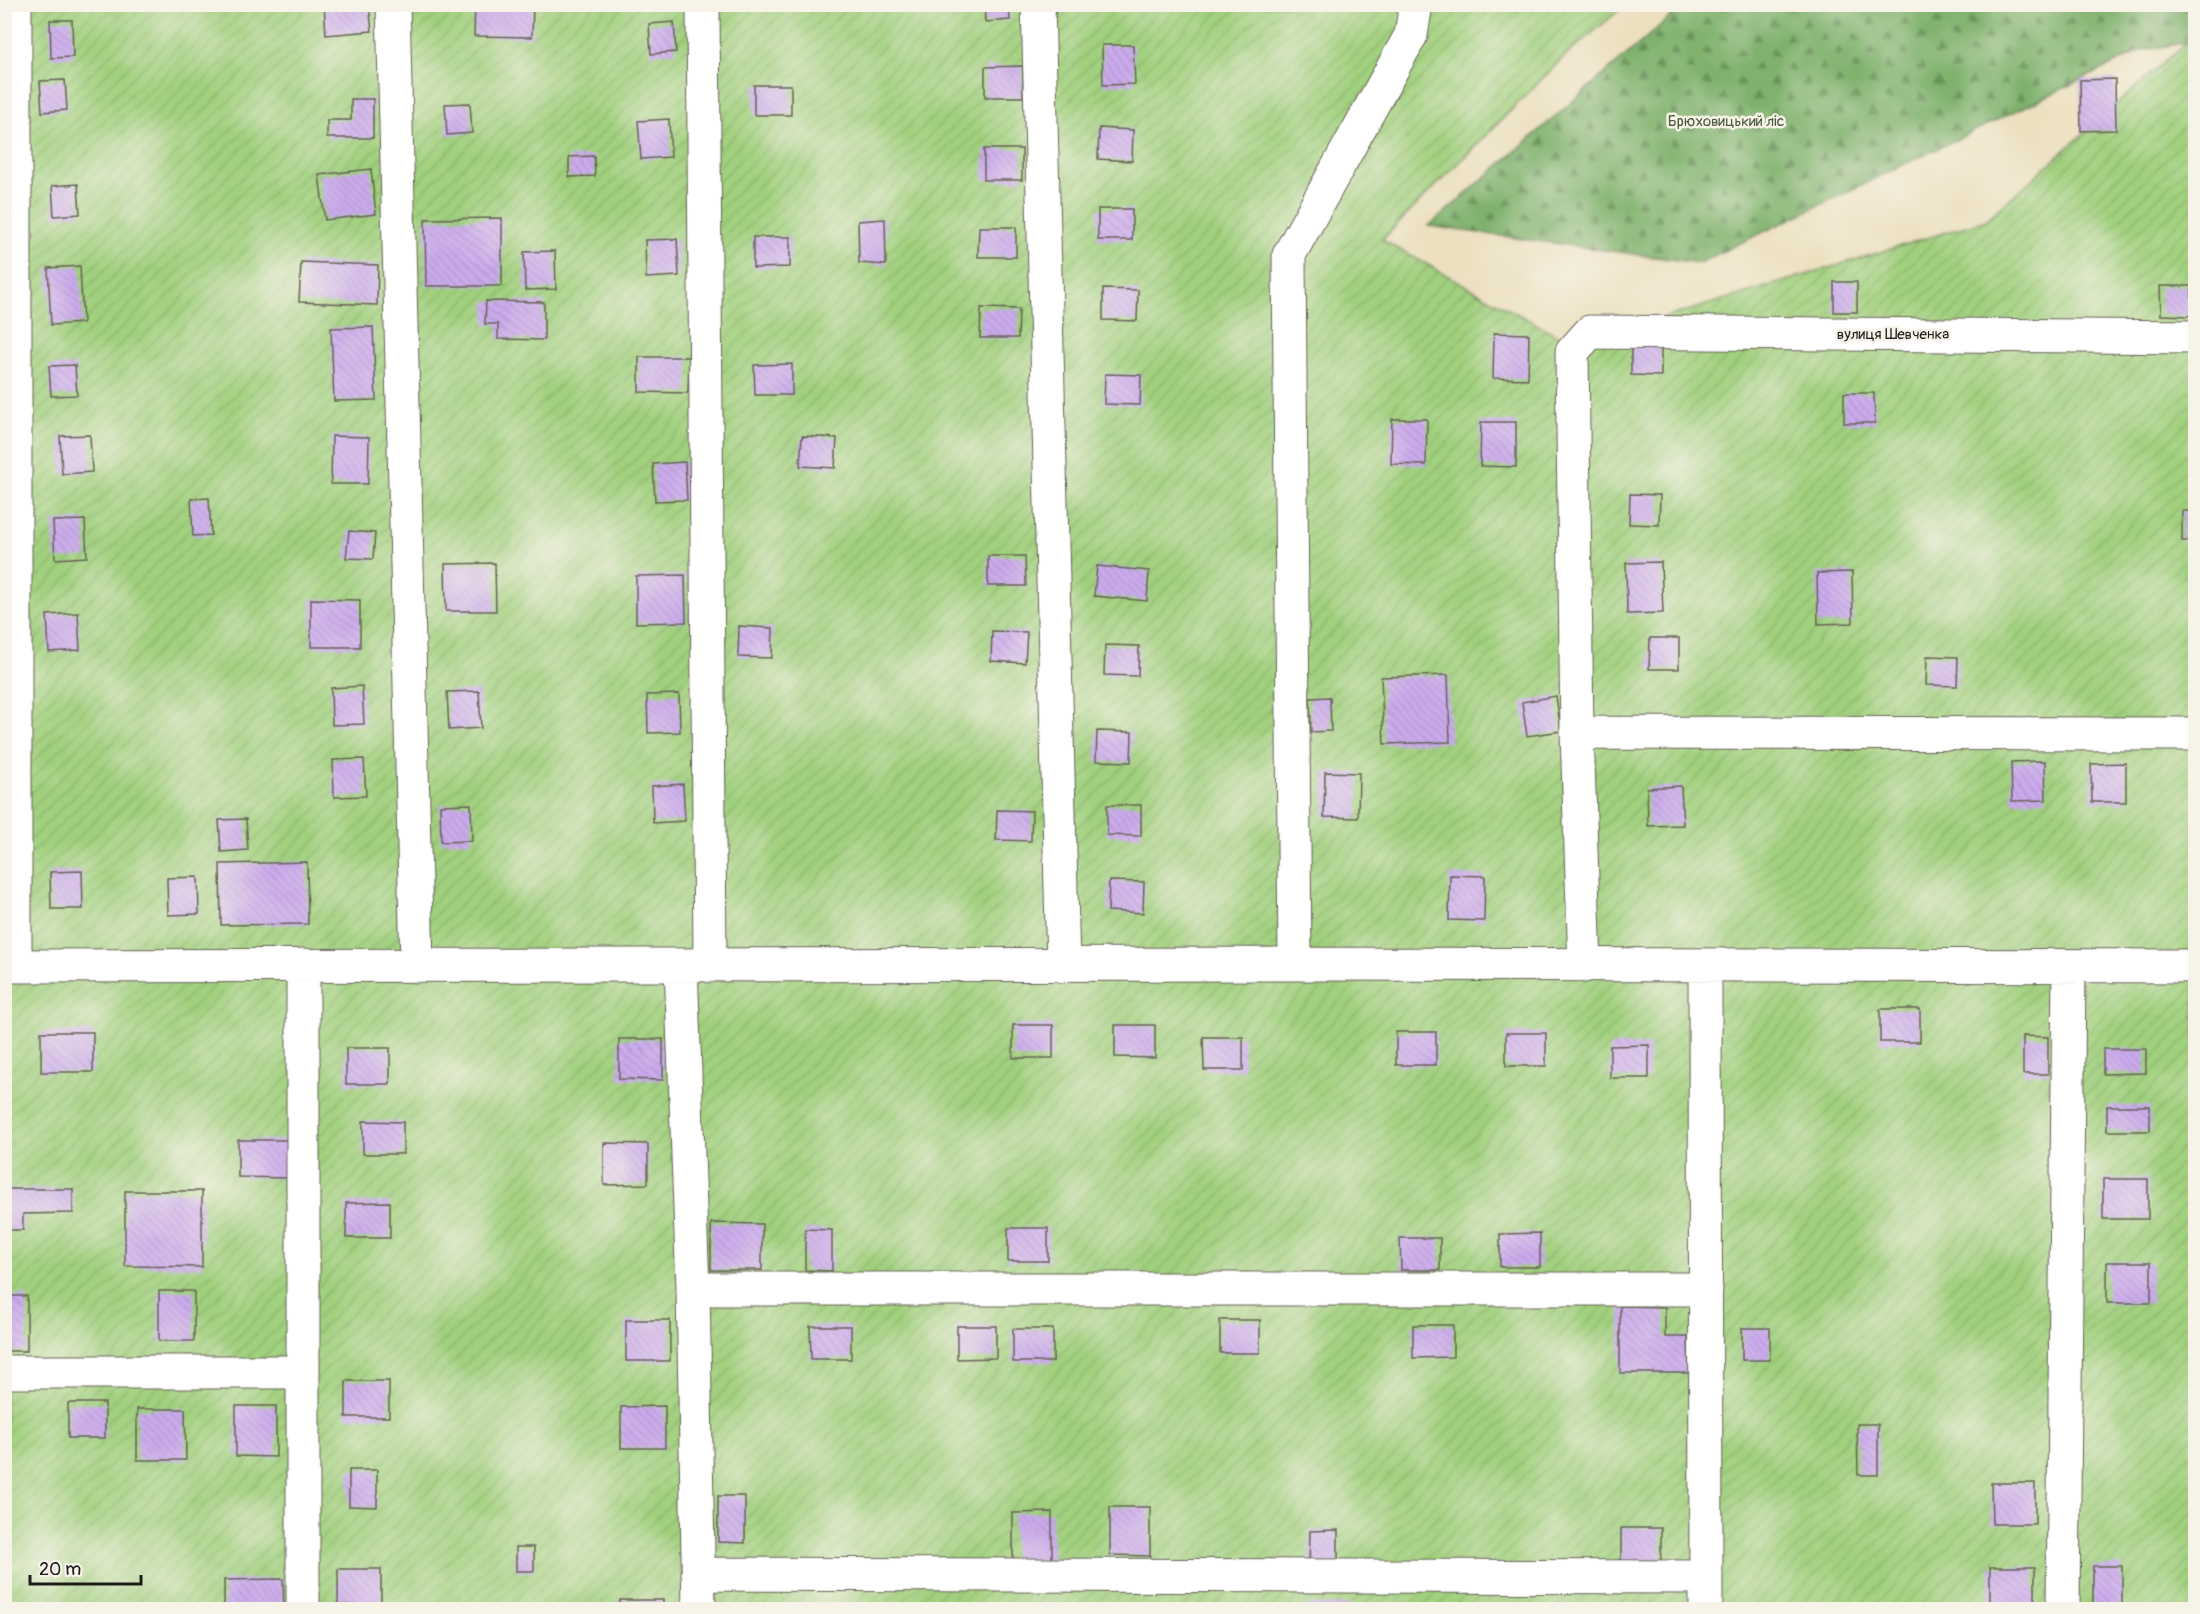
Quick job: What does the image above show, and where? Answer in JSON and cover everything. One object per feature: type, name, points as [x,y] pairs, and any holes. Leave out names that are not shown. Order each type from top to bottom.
[{"type":"street","points":[[15,4],[10,966],[1295,964],[2196,966]]},
{"type":"street","points":[[393,4],[417,966]]},
{"type":"street","points":[[699,1610],[693,1289],[703,4]]},
{"type":"street","points":[[1038,4],[1063,966]]},
{"type":"street","points":[[1295,964],[1289,255],[1411,35],[1416,4]]},
{"type":"street","name":"вулиця Шевченка","points":[[1577,733],[1572,352],[1590,332],[2196,337]]},
{"type":"street","points":[[1585,966],[1577,733],[2196,734]]},
{"type":"street","points":[[303,966],[303,1610]]},
{"type":"street","points":[[1705,966],[1706,1610]]},
{"type":"street","points":[[2063,1610],[2069,966]]},
{"type":"street","points":[[693,1289],[1706,1288]]},
{"type":"street","points":[[4,1372],[303,1372]]},
{"type":"street","points":[[698,1574],[1706,1577]]},
{"type":"green space","points":[[5,5],[1625,5],[1563,58],[1382,240],[1575,345],[1986,220],[2195,35],[2195,1609],[5,1610]]},
{"type":"green space","name":"Брюховицький ліс","points":[[1684,5],[2195,5],[2195,41],[2143,50],[1699,263],[1429,226]]},
{"type":"building","points":[[324,4],[369,4],[372,31],[326,35]]},
{"type":"building","points":[[475,4],[533,4],[532,37],[474,36]]},
{"type":"building","points":[[984,4],[1009,4],[1010,20],[985,22]]},
{"type":"building","points":[[50,20],[72,20],[73,57],[51,58]]},
{"type":"building","points":[[674,22],[676,52],[651,54],[649,24]]},
{"type":"building","points":[[1102,45],[1133,45],[1135,84],[1103,85]]},
{"type":"building","points":[[1023,66],[1023,97],[985,97],[985,67]]},
{"type":"building","points":[[2115,79],[2116,130],[2081,131],[2080,80]]},
{"type":"building","points":[[65,80],[67,110],[42,112],[40,81]]},
{"type":"building","points":[[754,85],[791,85],[791,115],[754,115]]},
{"type":"building","points":[[351,99],[373,99],[373,138],[327,138],[327,120],[351,120]]},
{"type":"building","points":[[470,103],[472,133],[447,135],[445,104]]},
{"type":"building","points":[[669,119],[671,157],[641,159],[638,121]]},
{"type":"building","points":[[1099,128],[1133,130],[1132,161],[1098,159]]},
{"type":"building","points":[[984,149],[1022,149],[1022,180],[984,180]]},
{"type":"building","points":[[594,156],[595,176],[569,177],[569,157]]},
{"type":"building","points":[[371,169],[376,214],[325,220],[319,175]]},
{"type":"building","points":[[78,184],[80,214],[54,216],[52,186]]},
{"type":"building","points":[[1098,209],[1132,209],[1132,240],[1098,240]]},
{"type":"building","points":[[502,218],[502,286],[426,286],[425,219]]},
{"type":"building","points":[[885,219],[886,265],[859,263],[858,221]]},
{"type":"building","points":[[979,227],[1016,227],[1016,257],[978,257]]},
{"type":"building","points":[[753,237],[790,237],[790,267],[753,268]]},
{"type":"building","points":[[677,239],[679,276],[646,278],[645,240]]},
{"type":"building","points":[[555,251],[556,289],[525,290],[524,252]]},
{"type":"building","points":[[301,262],[378,265],[377,305],[299,302]]},
{"type":"building","points":[[80,266],[83,323],[51,325],[48,268]]},
{"type":"building","points":[[1834,282],[1857,282],[1857,312],[1834,312]]},
{"type":"building","points":[[2160,286],[2192,286],[2192,316],[2161,315]]},
{"type":"building","points":[[1103,289],[1138,290],[1137,321],[1103,320]]},
{"type":"building","points":[[486,301],[544,302],[544,340],[498,339],[498,324],[485,324]]},
{"type":"building","points":[[981,308],[1019,309],[1018,338],[980,338]]},
{"type":"building","points":[[373,327],[376,400],[334,401],[331,328]]},
{"type":"building","points":[[1494,333],[1529,334],[1528,379],[1493,378]]},
{"type":"building","points":[[1631,345],[1661,346],[1661,376],[1631,375]]},
{"type":"building","points":[[639,357],[689,357],[688,393],[639,392]]},
{"type":"building","points":[[792,364],[792,395],[755,395],[754,365]]},
{"type":"building","points":[[75,365],[77,395],[51,396],[49,366]]},
{"type":"building","points":[[1105,374],[1141,375],[1140,405],[1104,404]]},
{"type":"building","points":[[1844,393],[1874,393],[1875,423],[1844,423]]},
{"type":"building","points":[[1392,419],[1427,419],[1426,465],[1391,464]]},
{"type":"building","points":[[1481,422],[1516,422],[1516,467],[1480,466]]},
{"type":"building","points":[[90,435],[92,472],[62,474],[60,436]]},
{"type":"building","points":[[332,436],[369,437],[368,484],[331,484]]},
{"type":"building","points":[[802,436],[837,438],[835,468],[800,466]]},
{"type":"building","points":[[685,462],[687,500],[655,501],[653,464]]},
{"type":"building","points":[[1630,494],[1660,495],[1659,525],[1629,524]]},
{"type":"building","points":[[209,498],[211,535],[193,536],[191,499]]},
{"type":"building","points":[[2182,511],[2196,511],[2196,541],[2182,541]]},
{"type":"building","points":[[85,520],[87,557],[55,559],[53,521]]},
{"type":"building","points":[[349,531],[375,533],[373,559],[346,558]]},
{"type":"building","points":[[988,556],[1025,556],[1026,586],[988,586]]},
{"type":"building","points":[[1661,562],[1663,613],[1627,614],[1626,563]]},
{"type":"building","points":[[495,563],[496,611],[446,611],[445,564]]},
{"type":"building","points":[[1097,566],[1149,571],[1147,601],[1094,596]]},
{"type":"building","points":[[1852,572],[1853,623],[1818,624],[1817,573]]},
{"type":"building","points":[[685,575],[686,622],[636,623],[636,576]]},
{"type":"building","points":[[311,599],[360,600],[360,647],[311,647]]},
{"type":"building","points":[[78,613],[80,650],[49,652],[47,615]]},
{"type":"building","points":[[739,626],[773,628],[772,658],[738,657]]},
{"type":"building","points":[[992,631],[1027,632],[1025,663],[991,661]]},
{"type":"building","points":[[1650,638],[1679,638],[1679,669],[1649,669]]},
{"type":"building","points":[[1105,645],[1139,646],[1138,676],[1104,675]]},
{"type":"building","points":[[1927,656],[1958,657],[1957,686],[1926,685]]},
{"type":"building","points":[[1448,675],[1450,742],[1384,744],[1381,677]]},
{"type":"building","points":[[362,686],[364,724],[332,725],[331,688]]},
{"type":"building","points":[[479,691],[481,728],[449,730],[447,692]]},
{"type":"building","points":[[679,694],[680,732],[648,733],[647,695]]},
{"type":"building","points":[[1556,696],[1561,731],[1527,736],[1522,702]]},
{"type":"building","points":[[1330,697],[1331,731],[1311,732],[1310,698]]},
{"type":"building","points":[[1097,731],[1132,732],[1131,762],[1096,761]]},
{"type":"building","points":[[364,759],[366,796],[334,797],[333,760]]},
{"type":"building","points":[[2045,761],[2046,800],[2012,801],[2011,762]]},
{"type":"building","points":[[2126,763],[2126,802],[2092,802],[2091,764]]},
{"type":"building","points":[[1325,772],[1359,773],[1358,818],[1324,817]]},
{"type":"building","points":[[683,784],[685,821],[653,823],[652,786]]},
{"type":"building","points":[[1681,786],[1683,825],[1648,826],[1647,788]]},
{"type":"building","points":[[471,804],[472,841],[441,842],[440,805]]},
{"type":"building","points":[[1107,805],[1141,805],[1141,836],[1107,835]]},
{"type":"building","points":[[997,810],[1032,811],[1031,841],[996,840]]},
{"type":"building","points":[[246,819],[248,850],[221,852],[219,820]]},
{"type":"building","points":[[307,862],[308,924],[221,925],[220,864]]},
{"type":"building","points":[[82,871],[83,909],[51,909],[50,872]]},
{"type":"building","points":[[1450,875],[1485,876],[1484,921],[1449,920]]},
{"type":"building","points":[[198,877],[199,914],[168,915],[167,878]]},
{"type":"building","points":[[1109,881],[1144,882],[1143,913],[1108,911]]},
{"type":"building","points":[[1880,1009],[1920,1009],[1920,1042],[1880,1042]]},
{"type":"building","points":[[1013,1025],[1053,1025],[1053,1058],[1013,1058]]},
{"type":"building","points":[[1115,1025],[1155,1025],[1155,1058],[1115,1057]]},
{"type":"building","points":[[41,1032],[93,1032],[93,1072],[41,1072]]},
{"type":"building","points":[[1396,1032],[1436,1032],[1436,1065],[1396,1065]]},
{"type":"building","points":[[1506,1033],[1546,1033],[1546,1066],[1506,1066]]},
{"type":"building","points":[[2023,1036],[2048,1037],[2048,1074],[2023,1074]]},
{"type":"building","points":[[1203,1037],[1243,1037],[1243,1070],[1204,1070]]},
{"type":"building","points":[[619,1039],[663,1039],[663,1080],[619,1079]]},
{"type":"building","points":[[1649,1045],[1649,1078],[1610,1078],[1610,1046]]},
{"type":"building","points":[[346,1048],[390,1048],[390,1084],[346,1084]]},
{"type":"building","points":[[2103,1049],[2146,1049],[2146,1073],[2103,1074]]},
{"type":"building","points":[[2107,1106],[2150,1106],[2150,1131],[2107,1131]]},
{"type":"building","points":[[363,1121],[403,1122],[403,1154],[363,1154]]},
{"type":"building","points":[[238,1140],[292,1140],[291,1178],[238,1177]]},
{"type":"building","points":[[604,1143],[648,1144],[648,1184],[604,1185]]},
{"type":"building","points":[[2103,1179],[2148,1179],[2148,1219],[2103,1219]]},
{"type":"building","points":[[5,1189],[73,1189],[73,1213],[23,1214],[23,1230],[5,1230]]},
{"type":"building","points":[[125,1191],[202,1191],[202,1267],[125,1266]]},
{"type":"building","points":[[390,1202],[390,1238],[346,1238],[346,1203]]},
{"type":"building","points":[[711,1223],[762,1224],[762,1270],[711,1270]]},
{"type":"building","points":[[1008,1228],[1048,1228],[1048,1261],[1008,1261]]},
{"type":"building","points":[[805,1229],[832,1230],[832,1271],[805,1270]]},
{"type":"building","points":[[1540,1233],[1540,1267],[1500,1267],[1500,1234]]},
{"type":"building","points":[[1400,1238],[1440,1238],[1440,1270],[1401,1270]]},
{"type":"building","points":[[2107,1262],[2151,1262],[2151,1303],[2107,1303]]},
{"type":"building","points":[[159,1291],[194,1291],[194,1341],[159,1341]]},
{"type":"building","points":[[4,1296],[27,1296],[27,1351],[4,1351]]},
{"type":"building","points":[[1620,1306],[1665,1307],[1665,1337],[1688,1337],[1689,1373],[1620,1373]]},
{"type":"building","points":[[626,1320],[670,1320],[670,1361],[626,1361]]},
{"type":"building","points":[[1220,1320],[1260,1320],[1260,1353],[1220,1353]]},
{"type":"building","points":[[1413,1325],[1453,1325],[1453,1357],[1413,1358]]},
{"type":"building","points":[[810,1326],[851,1326],[851,1359],[811,1359]]},
{"type":"building","points":[[957,1326],[996,1326],[996,1358],[957,1359]]},
{"type":"building","points":[[1742,1328],[1770,1328],[1770,1360],[1742,1360]]},
{"type":"building","points":[[1013,1329],[1053,1329],[1053,1362],[1013,1362]]},
{"type":"building","points":[[346,1381],[389,1381],[389,1417],[346,1417]]},
{"type":"building","points":[[68,1403],[105,1403],[105,1438],[68,1438]]},
{"type":"building","points":[[236,1406],[276,1406],[276,1457],[236,1456]]},
{"type":"building","points":[[665,1406],[665,1448],[621,1448],[621,1407]]},
{"type":"building","points":[[137,1409],[185,1409],[186,1460],[137,1460]]},
{"type":"building","points":[[1857,1424],[1878,1424],[1878,1475],[1858,1475]]},
{"type":"building","points":[[349,1470],[377,1470],[377,1507],[349,1506]]},
{"type":"building","points":[[1991,1483],[2035,1483],[2035,1524],[1992,1524]]},
{"type":"building","points":[[718,1496],[745,1496],[745,1543],[718,1542]]},
{"type":"building","points":[[1110,1507],[1150,1507],[1150,1556],[1110,1555]]},
{"type":"building","points":[[1052,1512],[1052,1562],[1013,1561],[1013,1513]]},
{"type":"building","points":[[1621,1528],[1661,1528],[1661,1562],[1621,1562]]},
{"type":"building","points":[[1338,1530],[1338,1567],[1309,1567],[1310,1531]]},
{"type":"building","points":[[516,1547],[534,1547],[534,1571],[516,1571]]},
{"type":"building","points":[[2093,1566],[2122,1566],[2122,1610],[2093,1610]]},
{"type":"building","points":[[1990,1567],[2035,1567],[2035,1608],[1990,1608]]},
{"type":"building","points":[[338,1569],[381,1569],[381,1605],[338,1605]]},
{"type":"building","points":[[283,1579],[284,1610],[224,1610],[224,1580]]},
{"type":"building","points":[[620,1600],[663,1600],[663,1610],[620,1610]]},
{"type":"building","points":[[1308,1605],[1352,1605],[1352,1610],[1308,1610]]},
{"type":"building","points":[[715,1607],[759,1607],[759,1610],[715,1610]]}]
